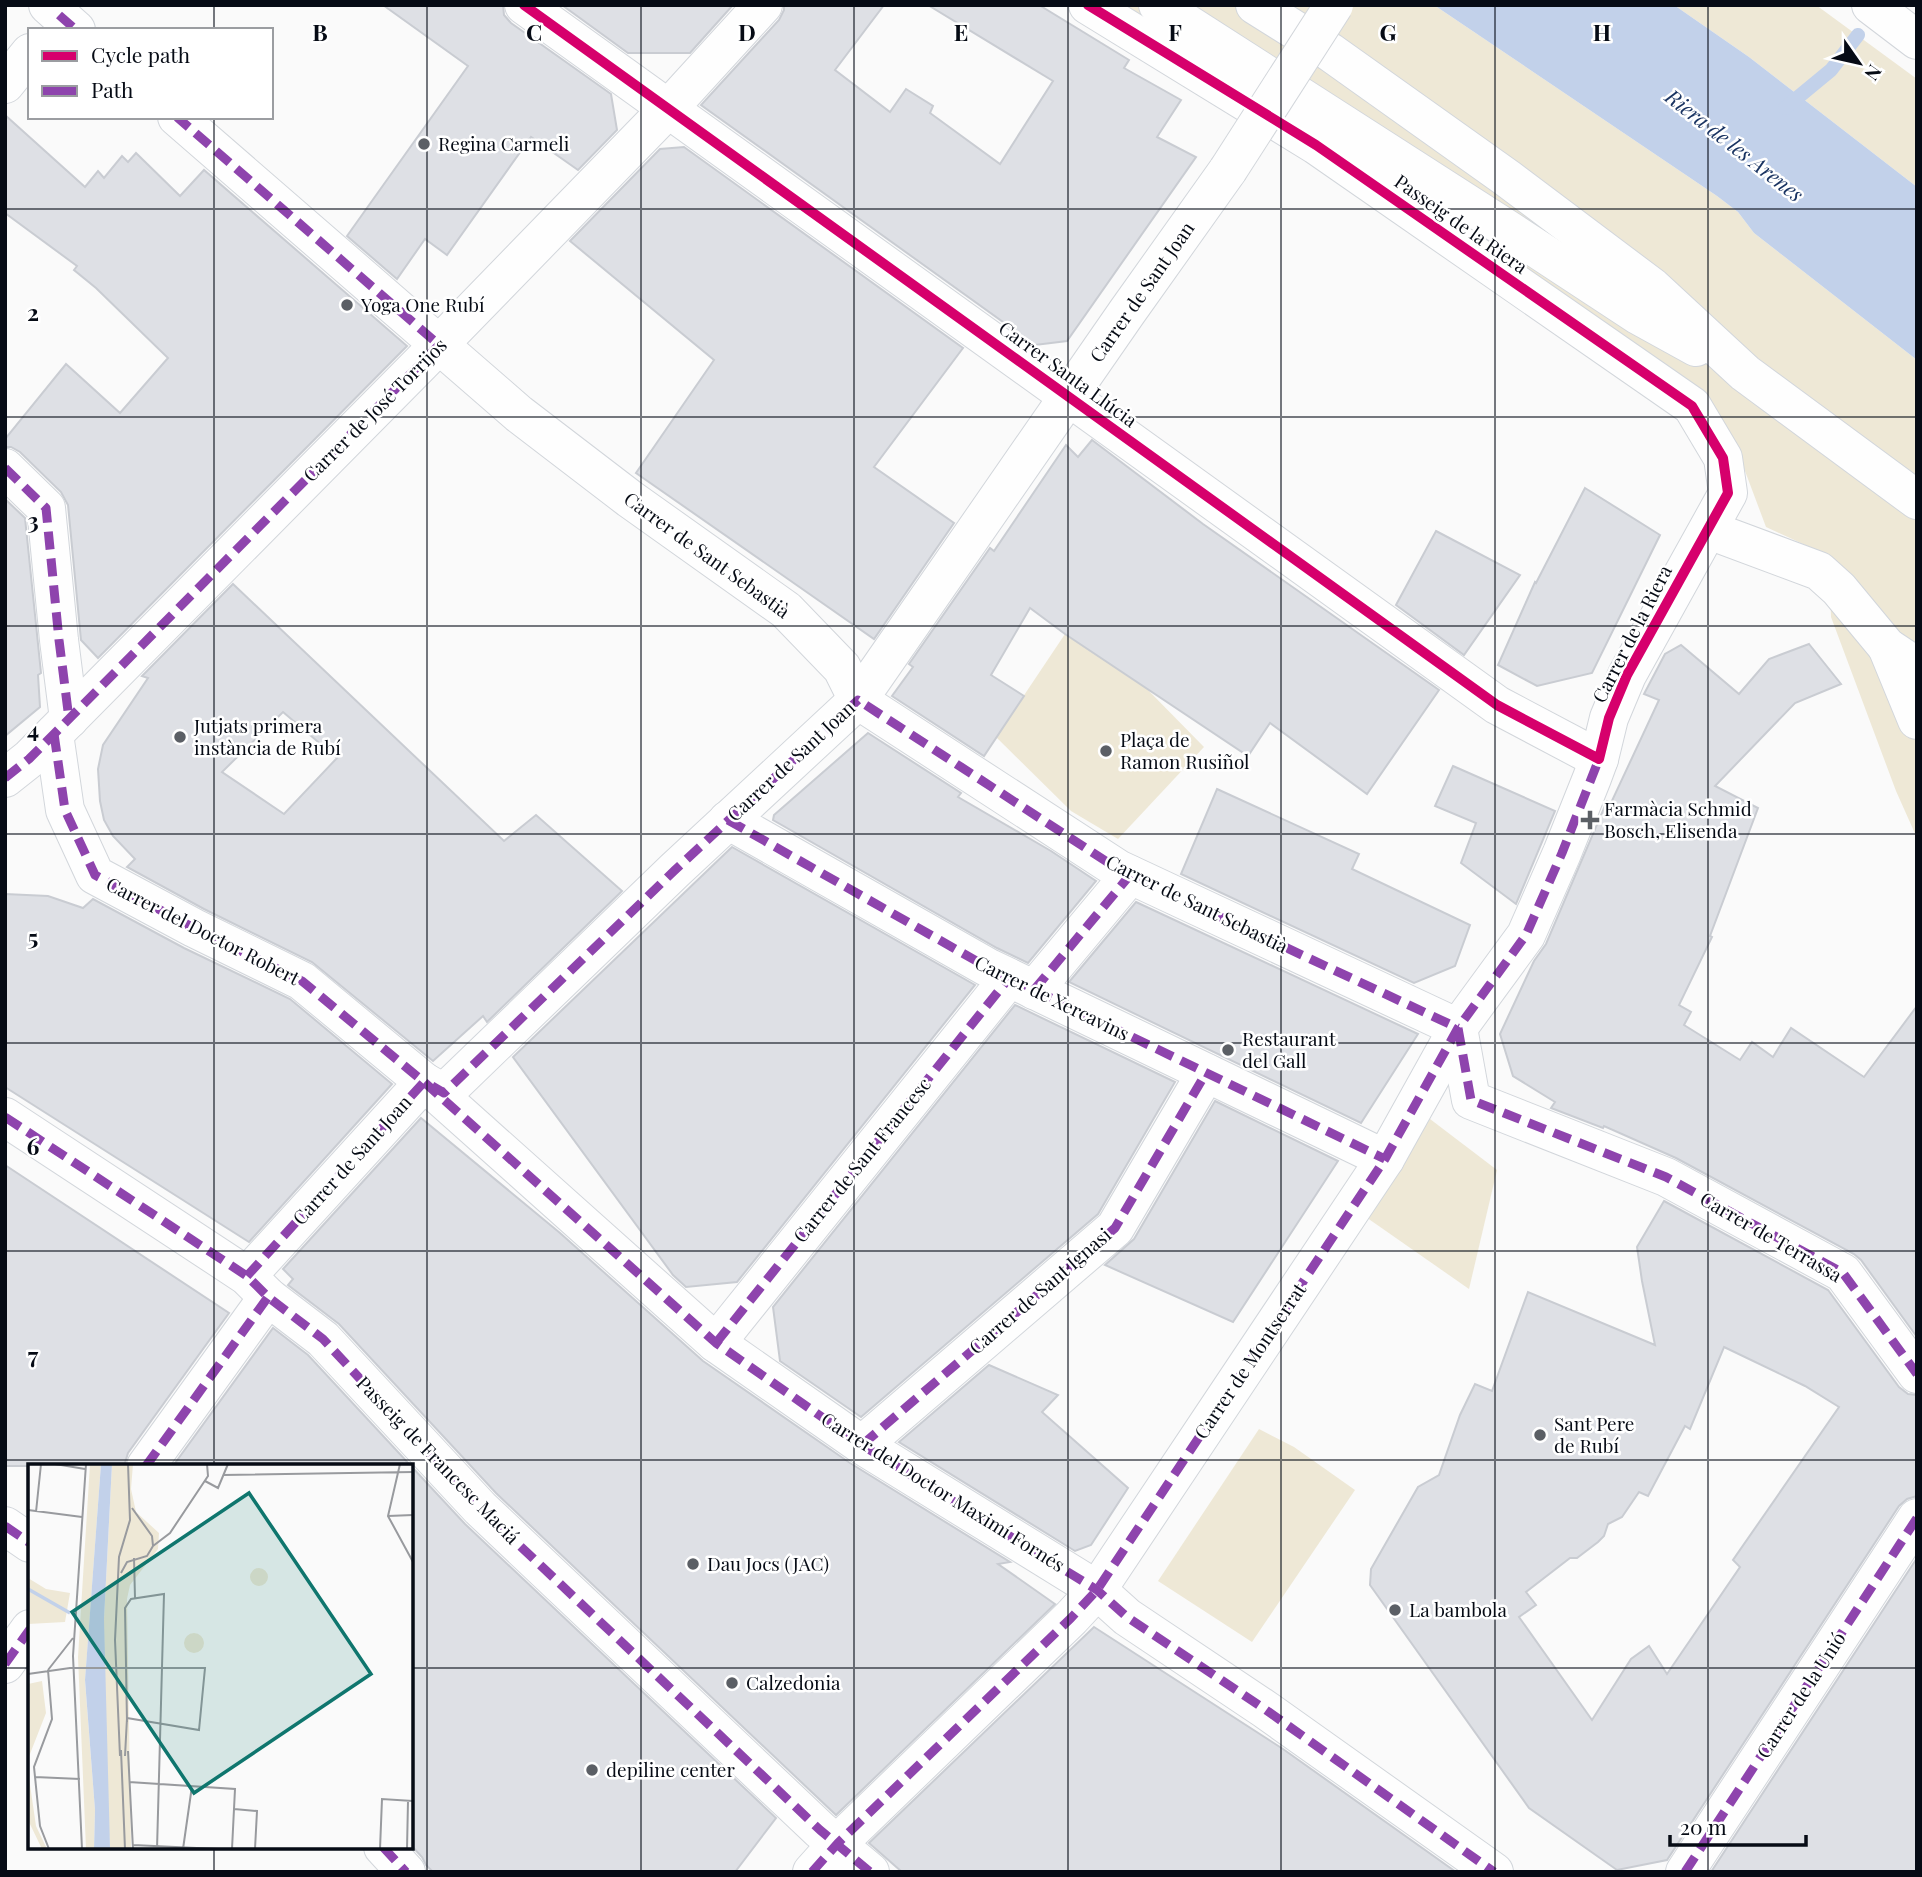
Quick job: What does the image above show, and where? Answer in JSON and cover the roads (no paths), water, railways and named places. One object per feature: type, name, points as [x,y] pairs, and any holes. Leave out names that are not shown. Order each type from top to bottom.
[{"type":"street","name":"Carrer Santa Llúcia","points":[[524,5],[1497,705],[1599,759]]},
{"type":"street","name":"Carrer de José Torrijos","points":[[5,778],[29,759],[439,345],[668,109],[763,5]]},
{"type":"street","name":"Passeig de la Riera","points":[[1088,5],[1316,145],[1692,405],[1723,458],[1728,493],[1709,530]]},
{"type":"street","points":[[1157,5],[1637,315],[1745,373]]},
{"type":"street","points":[[1255,5],[1330,52],[1496,170],[1652,287],[1745,373],[1917,500]]},
{"type":"street","name":"Carrer de Sant Joan","points":[[147,1464],[257,1286],[424,1082],[444,1093],[728,820],[858,700],[1228,170],[1334,5]]},
{"type":"street","points":[[1871,5],[1917,40]]},
{"type":"street","points":[[5,84],[28,55]]},
{"type":"street","name":"Carrer de Sant Sebastià","points":[[179,119],[519,414],[620,492],[786,610],[842,668],[858,700],[1118,869],[1458,1028]]},
{"type":"street","name":"Carrer del Doctor Robert","points":[[5,468],[46,508],[59,640],[65,810],[95,875],[302,981],[424,1082]]},
{"type":"street","points":[[1709,530],[1819,571],[1839,589],[1902,657],[1917,720]]},
{"type":"street","name":"Carrer de la Riera","points":[[1458,1028],[1526,935],[1599,759],[1609,718],[1627,675],[1709,530]]},
{"type":"street","name":"Carrer de Xercavins","points":[[728,820],[975,960],[1385,1159]]},
{"type":"street","name":"Carrer de Sant Francesc","points":[[716,1343],[1022,984],[1130,875]]},
{"type":"street","name":"Carrer de Montserrat","points":[[812,1872],[838,1843],[1097,1590],[1385,1159],[1458,1028]]},
{"type":"street","name":"Carrer de Terrassa","points":[[1458,1028],[1472,1100],[1666,1177],[1843,1273],[1917,1374]]},
{"type":"street","name":"Carrer de Sant Ignasi","points":[[862,1445],[1115,1228],[1206,1073]]},
{"type":"street","name":"Carrer del Doctor Maximí Fornés","points":[[424,1082],[716,1343],[862,1445],[1097,1590],[1127,1617],[1266,1710],[1491,1870]]},
{"type":"street","name":"Passeig de Francesc Maciá","points":[[5,1117],[257,1286],[323,1339],[480,1508],[820,1830],[870,1872]]},
{"type":"street","name":"Carrer de la Unió","points":[[1685,1872],[1917,1518]]},
{"type":"street","points":[[5,1526],[28,1542]]},
{"type":"street","points":[[5,1664],[28,1632]]},
{"type":"street","points":[[385,1849],[406,1872]]},
{"type":"water","name":"Riera de les Arenes","points":[[1434,5],[1674,5],[1749,57],[1917,187],[1917,360],[1754,233],[1738,212],[1717,196]]},
{"type":"waterway","points":[[1785,108],[1831,70],[1858,35]]},
{"type":"place","name":"Regina Carmeli","points":[[424,144]]},
{"type":"place","name":"Yoga One Rubí","points":[[347,305]]},
{"type":"place","name":"Jutjats primera instància de Rubí","points":[[180,737]]},
{"type":"place","name":"Plaça de Ramon Rusiñol","points":[[1106,751]]},
{"type":"place","name":"Farmàcia Schmid Bosch, Elisenda","points":[[1590,820]]},
{"type":"place","name":"Restaurant del Gall","points":[[1228,1050]]},
{"type":"place","name":"Sant Pere de Rubí","points":[[1540,1435]]},
{"type":"place","name":"Dau Jocs (JAC)","points":[[693,1564]]},
{"type":"place","name":"La bambola","points":[[1395,1610]]},
{"type":"place","name":"Calzedonia","points":[[732,1683]]},
{"type":"place","name":"depiline center","points":[[592,1770]]}]
